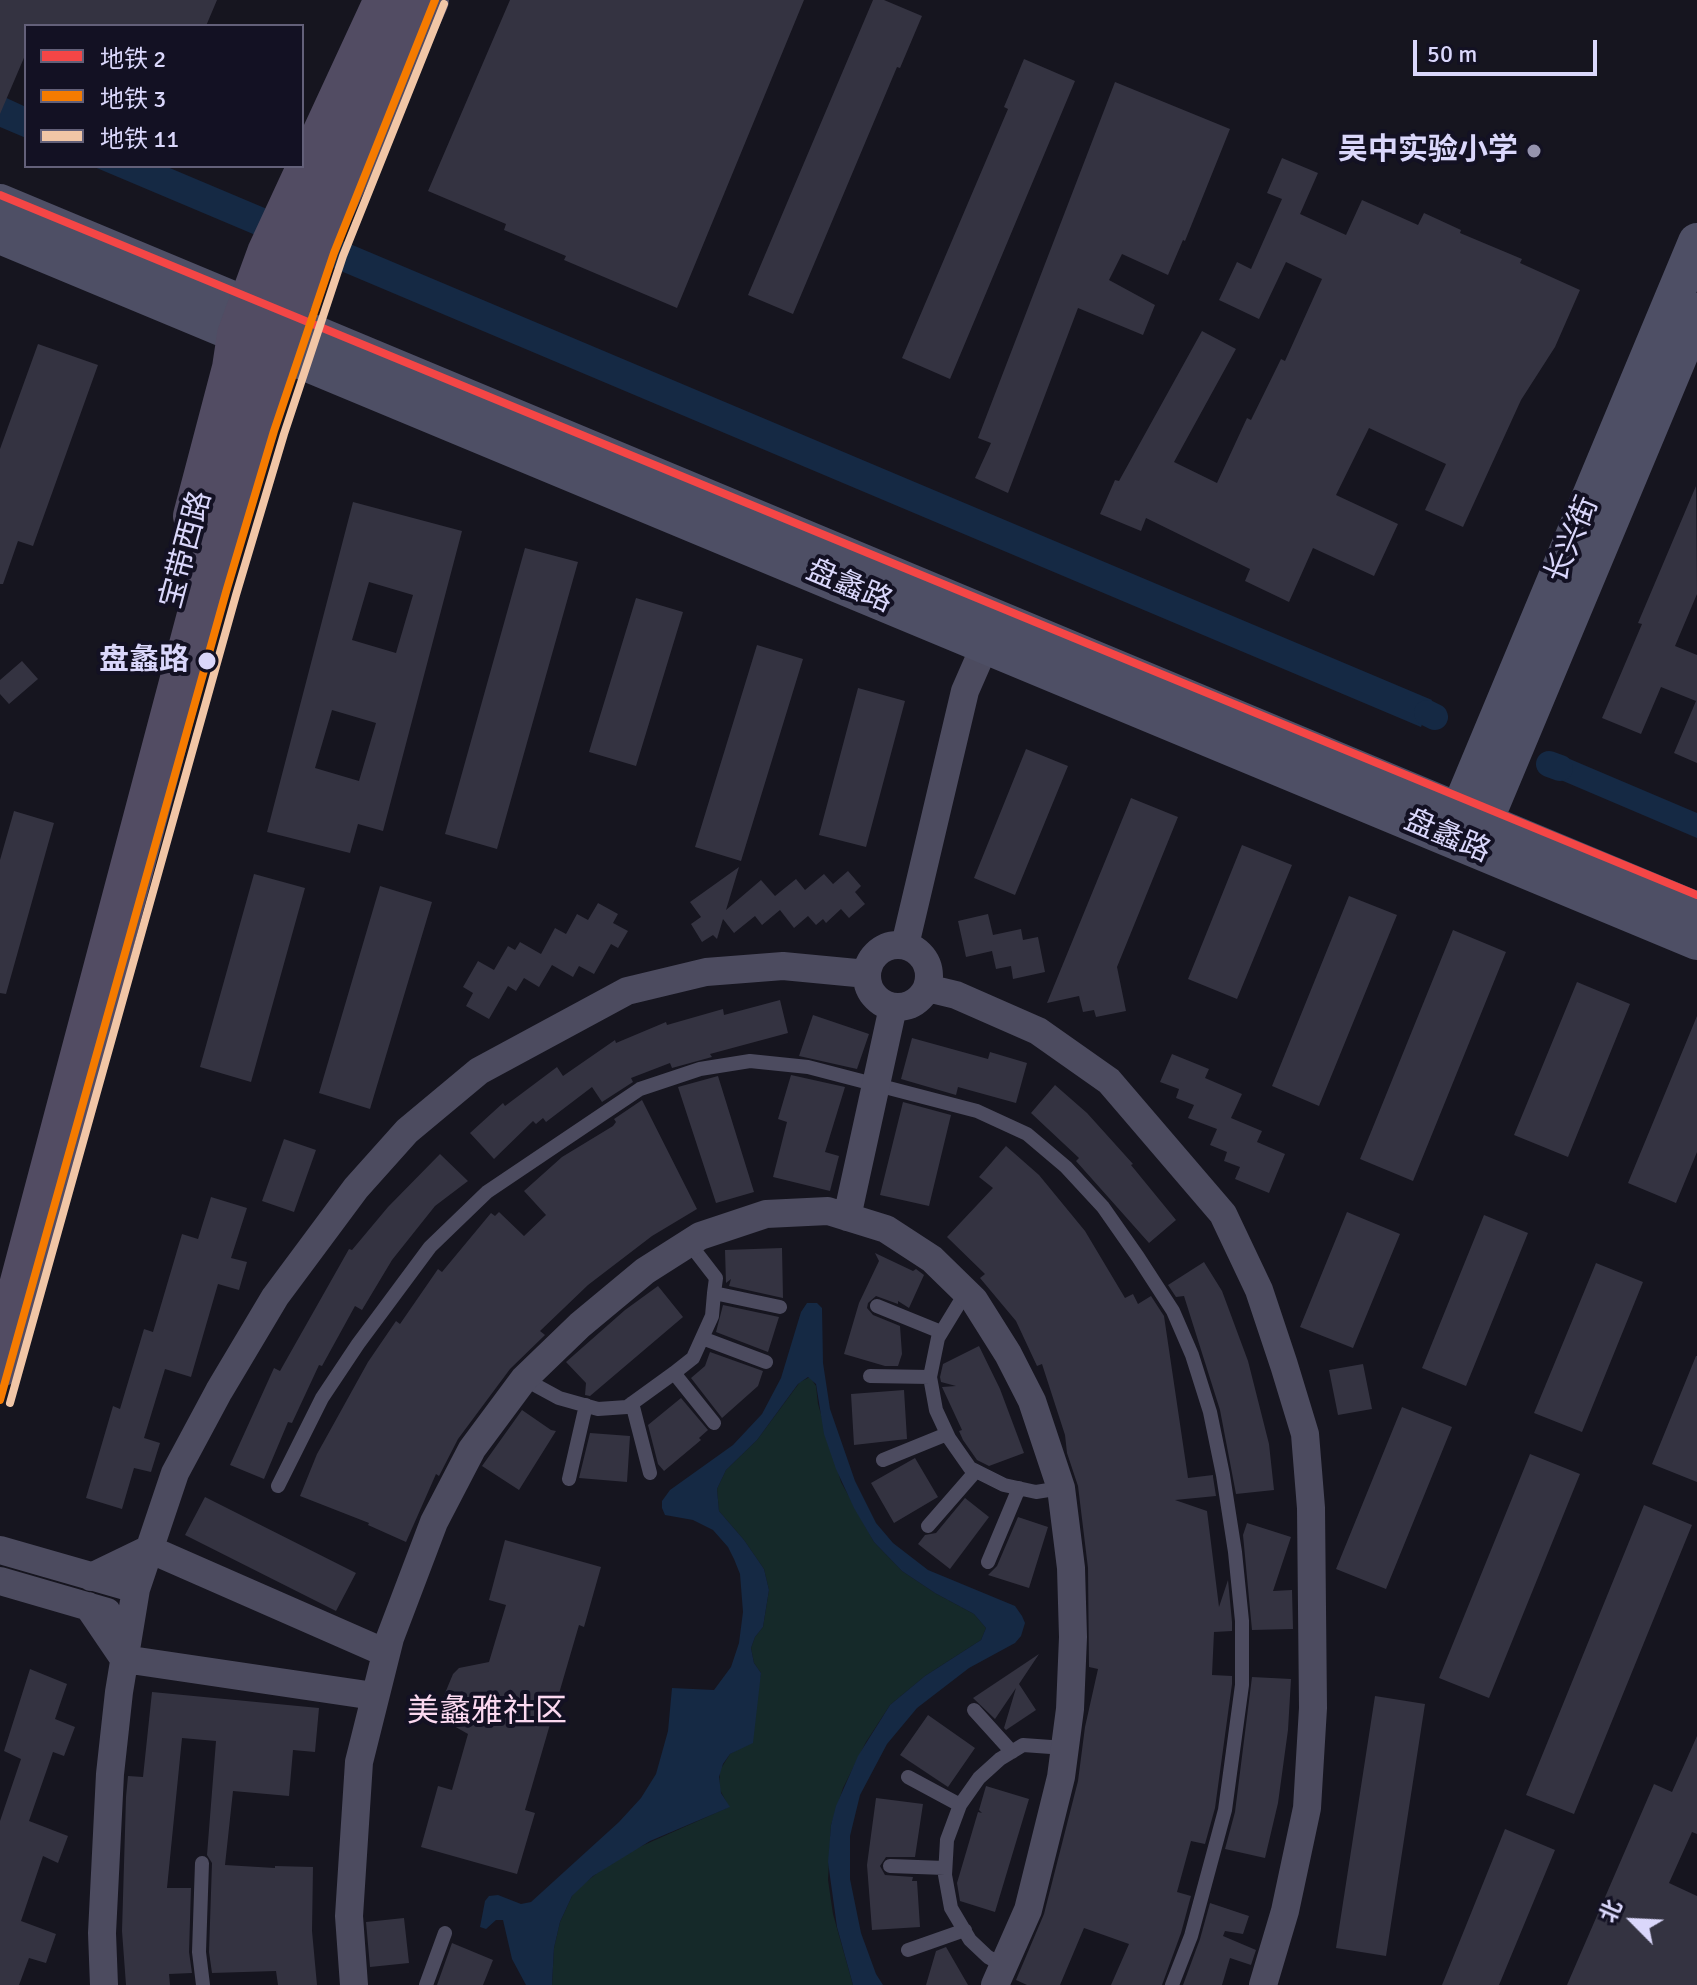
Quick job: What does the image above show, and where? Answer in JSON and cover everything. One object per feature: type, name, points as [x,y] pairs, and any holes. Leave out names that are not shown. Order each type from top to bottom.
[{"type":"main road","name":"宝带西路","points":[[0,1365],[217,547],[261,327],[308,214],[386,0]]},
{"type":"main road","name":"宝带西路","points":[[308,214],[427,0]]},
{"type":"main road","name":"盘蠡路","points":[[0,203],[261,327],[1466,830],[1697,941]]},
{"type":"main road","name":"盘蠡路","points":[[0,235],[261,327]]},
{"type":"main road","name":"长兴街","points":[[1466,830],[1697,242]]},
{"type":"main road","name":"长兴街","points":[[1466,830],[1697,312]]},
{"type":"main road","name":"宝带西路","points":[[0,1257],[234,368],[261,327]]},
{"type":"main road","name":"盘蠡路","points":[[1466,830],[1697,911]]},
{"type":"street","points":[[905,945],[965,691],[991,632]]},
{"type":"street","points":[[894,945],[905,945],[915,949],[928,967],[927,988],[913,1003],[893,1007],[871,992],[867,974],[875,955],[894,945]]},
{"type":"street","points":[[104,1985],[102,1933],[111,1760],[136,1589],[175,1473],[275,1297],[366,1177],[407,1131],[479,1071],[627,991],[706,972],[783,966],[867,974]]},
{"type":"street","points":[[927,988],[956,995],[1038,1031],[1109,1081],[1223,1214],[1259,1290],[1305,1434],[1314,1612],[1313,1708],[1307,1808],[1285,1911],[1263,1985]]},
{"type":"street","points":[[847,1217],[893,1007]]},
{"type":"street","points":[[354,1985],[349,1916],[359,1762],[386,1653],[434,1522],[472,1449],[524,1379],[580,1325],[645,1271],[700,1236],[766,1214],[828,1211],[886,1229],[932,1259],[974,1300],[1008,1354],[1032,1401],[1061,1488],[1071,1568],[1073,1637],[1070,1709],[1061,1777],[1032,1895],[999,1975]]},
{"type":"street","points":[[91,1577],[149,1549],[386,1653]]},
{"type":"street","points":[[0,1550],[136,1589]]},
{"type":"street","points":[[0,1581],[131,1619]]},
{"type":"street","points":[[88,1606],[124,1659],[374,1696]]},
{"type":"lane","points":[[278,1486],[322,1398],[430,1247],[487,1192],[640,1089],[700,1069],[750,1061],[808,1067],[977,1111],[1027,1134],[1066,1167],[1103,1207],[1173,1311],[1192,1355],[1210,1412],[1223,1475],[1242,1621],[1242,1685],[1225,1810],[1191,1936],[1172,1985]]},
{"type":"lane","points":[[524,1379],[559,1398],[598,1409],[627,1407],[693,1358],[712,1316],[716,1278],[689,1243]]},
{"type":"lane","points":[[966,1292],[941,1332],[930,1377],[936,1410],[947,1434],[970,1468],[1004,1485],[1036,1492],[1061,1488]]},
{"type":"lane","points":[[714,1293],[780,1307]]},
{"type":"lane","points":[[877,1306],[941,1332]]},
{"type":"lane","points":[[702,1338],[766,1362]]},
{"type":"lane","points":[[674,1373],[714,1423]]},
{"type":"lane","points":[[870,1376],[930,1377]]},
{"type":"lane","points":[[632,1403],[650,1473]]},
{"type":"lane","points":[[569,1479],[586,1405]]},
{"type":"lane","points":[[883,1460],[947,1434]]},
{"type":"lane","points":[[928,1526],[976,1471]]},
{"type":"lane","points":[[988,1562],[1019,1488]]},
{"type":"lane","points":[[974,1710],[1012,1752]]},
{"type":"lane","points":[[999,1975],[988,1957],[970,1940],[951,1908],[945,1868],[947,1840],[960,1805],[979,1778],[1012,1752],[1023,1745],[1065,1748]]},
{"type":"lane","points":[[908,1777],[960,1805]]},
{"type":"lane","points":[[202,1863],[199,1952],[203,1985]]},
{"type":"lane","points":[[890,1866],[945,1868]]},
{"type":"lane","points":[[908,1950],[965,1930]]},
{"type":"lane","points":[[426,1985],[445,1933]]},
{"type":"green space","points":[[810,1377],[816,1386],[818,1404],[841,1482],[874,1542],[902,1571],[974,1614],[986,1628],[981,1640],[925,1676],[890,1705],[866,1742],[843,1788],[831,1825],[828,1880],[833,1914],[853,1985],[552,1985],[554,1948],[560,1922],[572,1896],[581,1886],[635,1849],[729,1807],[719,1788],[720,1770],[730,1754],[747,1744],[761,1673],[754,1663],[751,1648],[763,1627],[769,1590],[764,1569],[719,1511],[717,1489],[726,1470],[757,1440],[800,1382]]},
{"type":"water","points":[[0,95],[24,106],[24,137],[0,127]]},
{"type":"water","points":[[97,168],[170,168],[1432,700],[1421,727]]},
{"type":"water","points":[[1565,757],[1697,813],[1697,838],[1556,778]]},
{"type":"water","points":[[807,1303],[817,1303],[822,1308],[823,1363],[830,1409],[855,1481],[876,1523],[893,1543],[928,1570],[1015,1606],[1025,1623],[1015,1643],[969,1668],[917,1708],[887,1744],[860,1795],[850,1836],[850,1879],[861,1933],[883,1985],[853,1985],[837,1927],[828,1862],[836,1806],[858,1756],[890,1705],[925,1676],[981,1640],[986,1628],[974,1614],[902,1571],[874,1542],[836,1469],[824,1434],[816,1384],[808,1377],[798,1384],[757,1440],[726,1470],[717,1489],[719,1511],[764,1569],[769,1590],[763,1627],[751,1648],[754,1663],[761,1673],[753,1743],[730,1754],[719,1777],[721,1793],[730,1807],[650,1841],[593,1876],[572,1896],[560,1922],[554,1948],[552,1985],[526,1985],[512,1959],[503,1920],[496,1920],[486,1929],[480,1927],[485,1901],[489,1896],[498,1895],[521,1904],[531,1902],[619,1822],[641,1798],[656,1774],[668,1731],[672,1688],[714,1690],[731,1667],[739,1643],[743,1612],[740,1574],[734,1559],[713,1530],[693,1520],[665,1515],[662,1501],[670,1490],[733,1445],[762,1414],[781,1378],[801,1312]]},
{"type":"building","points":[[0,0],[217,0],[207,24],[24,24],[24,58],[0,114]]},
{"type":"building","points":[[510,0],[804,0],[677,308],[564,260],[566,256],[504,230],[506,224],[428,191]]},
{"type":"building","points":[[873,0],[884,0],[922,16],[900,68],[897,67],[793,314],[748,295]]},
{"type":"building","points":[[1024,59],[1075,81],[950,379],[902,358],[1008,109],[1004,107]]},
{"type":"building","points":[[1115,82],[1230,129],[1168,275],[1122,254],[1109,280],[1155,305],[1143,335],[1078,308],[1008,493],[975,478],[991,443],[978,438]]},
{"type":"building","points":[[1282,158],[1318,173],[1300,214],[1346,235],[1362,200],[1418,225],[1424,213],[1580,290],[1555,347],[1521,400],[1463,527],[1425,510],[1446,464],[1369,428],[1336,495],[1398,524],[1374,576],[1313,548],[1289,602],[1245,581],[1250,569],[1146,518],[1141,531],[1100,514],[1115,480],[1119,481],[1202,331],[1236,349],[1174,462],[1217,483],[1247,418],[1251,420],[1281,359],[1285,361],[1322,279],[1286,262],[1259,319],[1219,300],[1237,262],[1251,269],[1282,199],[1267,193]]},
{"type":"building","points":[[38,344],[98,365],[33,546],[18,541],[3,584],[0,584],[0,449]]},
{"type":"building","points":[[1696,486],[1697,594],[1675,646],[1697,655],[1697,763],[1674,753],[1696,701],[1661,687],[1641,734],[1602,718]]},
{"type":"building","points":[[353,502],[462,531],[383,831],[358,824],[350,853],[267,832]],"holes":[[[369,582],[413,595],[396,653],[352,640]],[[332,710],[376,723],[359,781],[315,768]]]},
{"type":"building","points":[[525,548],[578,562],[497,849],[445,834]]},
{"type":"building","points":[[636,598],[683,612],[636,766],[589,752]]},
{"type":"building","points":[[757,645],[803,659],[741,861],[695,847]]},
{"type":"building","points":[[22,661],[38,679],[9,704],[0,694],[0,680]]},
{"type":"building","points":[[858,688],[905,701],[866,847],[819,835]]},
{"type":"building","points":[[1026,749],[1068,766],[1015,895],[974,878]]},
{"type":"building","points":[[1131,798],[1178,817],[1117,967],[1126,1011],[1096,1017],[1094,1010],[1083,1012],[1079,996],[1047,1003]]},
{"type":"building","points":[[14,811],[54,823],[6,994],[0,993],[0,860]]},
{"type":"building","points":[[1242,845],[1292,865],[1237,999],[1188,979]]},
{"type":"building","points":[[739,867],[726,910],[761,880],[775,896],[796,879],[805,890],[824,874],[833,884],[848,871],[861,886],[855,892],[865,904],[849,918],[841,909],[826,923],[823,919],[816,925],[808,916],[794,928],[780,910],[762,925],[755,916],[734,933],[723,919],[717,939],[713,935],[702,942],[691,924],[701,917],[690,902]]},
{"type":"building","points":[[254,874],[305,888],[251,1082],[200,1067]]},
{"type":"building","points":[[380,886],[432,902],[370,1109],[319,1093]]},
{"type":"building","points":[[1349,896],[1397,915],[1319,1106],[1272,1086]]},
{"type":"building","points":[[598,903],[618,914],[613,923],[628,931],[618,948],[611,944],[594,974],[579,966],[573,977],[552,965],[539,987],[524,978],[516,991],[508,986],[489,1019],[466,1006],[473,993],[463,987],[478,961],[494,970],[508,946],[515,950],[520,942],[541,954],[555,928],[566,934],[577,914],[588,920]]},
{"type":"building","points":[[988,914],[993,935],[1021,929],[1023,940],[1038,937],[1045,972],[1013,979],[1011,966],[996,969],[992,951],[966,957],[958,921]]},
{"type":"building","points":[[1453,930],[1506,952],[1413,1181],[1360,1159]]},
{"type":"building","points":[[1577,982],[1630,1004],[1568,1157],[1514,1135]]},
{"type":"building","points":[[780,1000],[788,1033],[710,1054],[712,1057],[672,1068],[670,1063],[631,1078],[633,1082],[602,1102],[592,1087],[546,1122],[543,1118],[536,1124],[533,1121],[494,1159],[470,1133],[503,1103],[505,1106],[557,1067],[563,1076],[615,1040],[616,1043],[666,1022],[667,1025],[723,1009],[724,1015]]},
{"type":"building","points":[[813,1015],[869,1034],[857,1069],[799,1056]]},
{"type":"building","points":[[1697,1016],[1697,1152],[1676,1203],[1628,1183]]},
{"type":"building","points":[[912,1038],[988,1059],[990,1052],[1027,1063],[1016,1103],[958,1087],[956,1095],[901,1079]]},
{"type":"building","points":[[1172,1054],[1209,1069],[1205,1078],[1242,1094],[1231,1118],[1262,1131],[1257,1142],[1285,1154],[1269,1193],[1235,1179],[1240,1167],[1224,1161],[1227,1152],[1210,1145],[1217,1129],[1188,1118],[1194,1105],[1176,1098],[1179,1089],[1160,1082]]},
{"type":"building","points":[[791,1075],[845,1087],[825,1152],[839,1156],[830,1191],[773,1177],[787,1122],[778,1119]]},
{"type":"building","points":[[718,1076],[754,1192],[716,1203],[678,1087]]},
{"type":"building","points":[[1055,1085],[1087,1113],[1133,1164],[1176,1220],[1149,1243],[1076,1161],[1079,1158],[1031,1113]]},
{"type":"building","points":[[642,1100],[697,1209],[652,1236],[588,1285],[540,1331],[545,1335],[510,1369],[458,1439],[439,1476],[436,1474],[406,1542],[369,1523],[300,1496],[317,1454],[368,1362],[396,1321],[400,1324],[438,1269],[442,1272],[491,1213],[495,1216],[499,1212],[524,1236],[546,1215],[524,1191],[562,1157],[613,1126],[616,1122],[614,1119]]},
{"type":"building","points":[[903,1102],[951,1115],[929,1206],[880,1195]]},
{"type":"building","points":[[284,1139],[316,1150],[294,1212],[262,1201]]},
{"type":"building","points":[[1006,1146],[1039,1175],[1085,1231],[1125,1298],[1133,1294],[1138,1304],[1151,1296],[1164,1316],[1188,1478],[1213,1475],[1216,1496],[1175,1500],[1207,1511],[1219,1607],[1228,1580],[1232,1622],[1232,1631],[1214,1632],[1212,1675],[1232,1676],[1232,1684],[1215,1808],[1205,1844],[1191,1841],[1177,1892],[1191,1896],[1162,1985],[1111,1985],[1129,1944],[1084,1928],[1060,1985],[1027,1985],[1016,1980],[1044,1914],[1078,1781],[1085,1727],[1098,1669],[1089,1667],[1088,1568],[1078,1486],[1042,1364],[1037,1366],[1016,1321],[980,1278],[985,1274],[947,1237],[993,1188],[979,1177]]},
{"type":"building","points":[[440,1154],[468,1181],[435,1206],[392,1260],[362,1310],[355,1306],[322,1366],[319,1365],[292,1423],[288,1422],[264,1479],[230,1465],[274,1368],[280,1371],[349,1249],[352,1250],[388,1207]]},
{"type":"building","points":[[211,1197],[247,1208],[231,1258],[247,1262],[239,1290],[218,1284],[191,1377],[165,1369],[144,1438],[160,1443],[151,1472],[134,1468],[122,1509],[86,1498],[113,1406],[120,1409],[144,1329],[153,1332],[182,1234],[198,1239]]},
{"type":"building","points":[[1347,1212],[1400,1234],[1353,1348],[1300,1327]]},
{"type":"building","points":[[1484,1215],[1528,1233],[1466,1386],[1422,1368]]},
{"type":"building","points":[[782,1248],[783,1298],[729,1286],[731,1279],[726,1283],[725,1250]]},
{"type":"building","points":[[875,1253],[924,1275],[909,1308],[898,1301],[898,1304],[876,1296],[868,1303],[867,1308],[873,1315],[900,1326],[902,1354],[898,1366],[885,1366],[844,1354],[859,1303],[879,1261]]},
{"type":"building","points":[[1204,1262],[1222,1291],[1248,1361],[1269,1444],[1274,1490],[1236,1494],[1220,1410],[1184,1296],[1176,1297],[1168,1285]]},
{"type":"building","points":[[1596,1263],[1643,1282],[1582,1432],[1534,1413]]},
{"type":"building","points":[[658,1286],[683,1317],[590,1396],[585,1395],[586,1383],[566,1362],[625,1310]]},
{"type":"building","points":[[723,1305],[779,1317],[768,1352],[716,1332]]},
{"type":"building","points":[[979,1346],[1000,1389],[1024,1453],[989,1466],[977,1460],[963,1440],[959,1431],[962,1430],[942,1387],[956,1386],[941,1382],[940,1377],[943,1364]]},
{"type":"building","points":[[710,1352],[763,1371],[758,1386],[722,1418],[691,1378],[705,1366]]},
{"type":"building","points":[[1697,1356],[1697,1482],[1652,1464]]},
{"type":"building","points":[[1363,1364],[1372,1409],[1338,1415],[1329,1370]]},
{"type":"building","points":[[904,1390],[907,1439],[854,1445],[851,1394]]},
{"type":"building","points":[[681,1398],[708,1430],[699,1438],[701,1440],[664,1471],[658,1464],[648,1425]]},
{"type":"building","points":[[1402,1407],[1452,1427],[1386,1589],[1336,1569]]},
{"type":"building","points":[[522,1410],[556,1431],[519,1490],[482,1466]]},
{"type":"building","points":[[590,1433],[630,1436],[627,1482],[579,1478]]},
{"type":"building","points":[[1530,1454],[1580,1474],[1489,1698],[1439,1678]]},
{"type":"building","points":[[915,1458],[938,1497],[894,1523],[871,1483]]},
{"type":"building","points":[[205,1497],[356,1573],[336,1611],[185,1535]]},
{"type":"building","points":[[965,1498],[989,1517],[950,1569],[918,1544],[925,1535],[936,1533]]},
{"type":"building","points":[[1644,1505],[1692,1525],[1574,1814],[1526,1795]]},
{"type":"building","points":[[1018,1517],[1048,1527],[1029,1588],[988,1575],[997,1566]]},
{"type":"building","points":[[1247,1523],[1291,1537],[1273,1591],[1292,1590],[1293,1629],[1252,1630],[1243,1535]]},
{"type":"building","points":[[505,1540],[601,1567],[584,1627],[579,1625],[525,1810],[535,1813],[517,1874],[421,1847],[438,1786],[452,1790],[468,1734],[449,1719],[443,1698],[453,1674],[459,1668],[489,1662],[506,1605],[489,1600]]},
{"type":"building","points":[[1039,1654],[1019,1684],[1036,1710],[1006,1730],[1004,1728],[1016,1688],[995,1719],[973,1698]]},
{"type":"building","points":[[30,1669],[67,1684],[55,1719],[75,1727],[64,1756],[53,1752],[29,1821],[68,1836],[58,1863],[43,1856],[21,1921],[56,1934],[46,1963],[29,1958],[19,1985],[0,1985],[0,1821],[21,1759],[4,1751]]},
{"type":"building","points":[[1252,1677],[1291,1679],[1278,1803],[1265,1858],[1225,1849],[1235,1812]]},
{"type":"building","points":[[152,1692],[319,1708],[315,1752],[293,1750],[289,1796],[233,1791],[225,1865],[313,1867],[312,1931],[317,1985],[278,1985],[276,1971],[212,1973],[209,1952],[212,1863],[207,1855],[216,1741],[182,1738],[167,1888],[191,1888],[189,1952],[192,1973],[169,1974],[170,1985],[126,1985],[122,1931],[126,1797],[128,1776],[143,1777]]},
{"type":"building","points":[[1375,1696],[1425,1704],[1386,1956],[1336,1948]]},
{"type":"building","points":[[928,1715],[975,1748],[948,1787],[900,1755]]},
{"type":"building","points":[[1697,1736],[1697,1834],[1692,1832],[1669,1883],[1697,1896],[1697,1985],[1567,1985],[1654,1784],[1672,1792]]},
{"type":"building","points":[[986,1786],[1029,1799],[995,1912],[960,1901],[957,1883],[978,1812],[982,1813],[979,1810]]},
{"type":"building","points":[[876,1798],[923,1804],[915,1857],[886,1857],[880,1866],[885,1875],[913,1877],[912,1881],[917,1881],[920,1927],[872,1930],[867,1865]]},
{"type":"building","points":[[1505,1829],[1555,1850],[1499,1985],[1442,1985]]},
{"type":"building","points":[[1210,1903],[1249,1916],[1243,1934],[1225,1931],[1223,1936],[1256,1950],[1251,1965],[1230,1958],[1222,1985],[1183,1985],[1200,1939]]},
{"type":"building","points":[[404,1918],[409,1963],[370,1967],[366,1922]]},
{"type":"building","points":[[452,1943],[493,1960],[483,1985],[437,1985]]},
{"type":"building","points":[[946,1947],[968,1985],[926,1985],[936,1951]]},
{"type":"waterway","points":[[1427,713],[1435,717]]},
{"type":"waterway","points":[[1549,764],[1560,768]]},
{"type":"metro line","name":"3","points":[[0,1400],[274,431],[334,253],[435,0]]},
{"type":"metro line","name":"11","points":[[10,1403],[284,434],[343,256],[444,4]]},
{"type":"metro line","name":"2","points":[[0,195],[1697,895]]},
{"type":"place","name":"吴中实验小学","points":[[1534,151]]},
{"type":"place","name":"盘蠡路","points":[[207,661]]},
{"type":"district","name":"美蠡雅社区","points":[[487,1713]]}]
